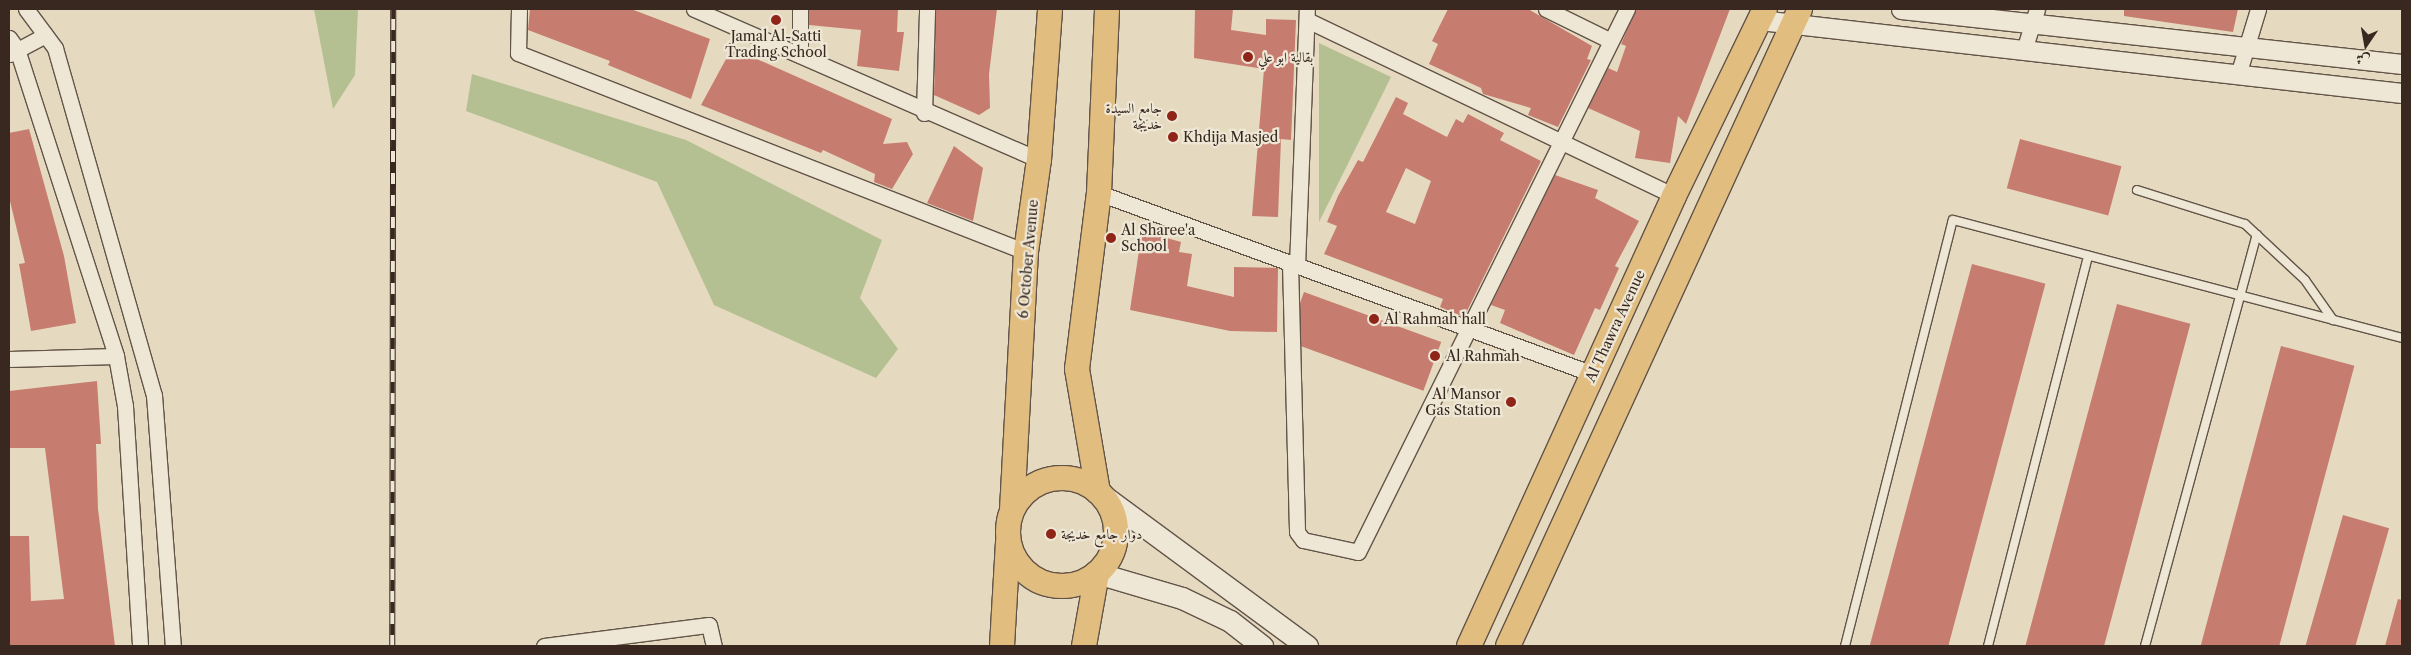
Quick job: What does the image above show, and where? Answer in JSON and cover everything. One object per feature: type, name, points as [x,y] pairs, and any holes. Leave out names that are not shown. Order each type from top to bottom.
[{"type":"main road","name":"6 October Avenue","points":[[1012,510],[1026,252],[1039,160],[1050,9]]},
{"type":"main road","points":[[1008,538],[1022,568],[1050,585],[1083,582],[1097,573],[1108,559],[1115,524],[1098,492],[1077,369],[1099,193],[1106,9]]},
{"type":"main road","name":"Al Thawra Avenue","points":[[1469,646],[1674,196],[1763,14]]},
{"type":"main road","points":[[1508,646],[1796,17]]},
{"type":"main road","points":[[1002,646],[1008,538],[1012,510],[1021,496],[1050,479],[1075,481],[1098,492],[1307,646]]},
{"type":"main road","points":[[1084,646],[1097,573]]},
{"type":"main road","points":[[1097,573],[1182,598],[1230,621],[1262,646]]},
{"type":"street","points":[[26,9],[55,48],[154,395],[174,646]]},
{"type":"street","points":[[519,9],[518,53],[1026,252]]},
{"type":"street","points":[[694,9],[800,55],[924,113],[1039,160]]},
{"type":"street","points":[[800,9],[800,55]]},
{"type":"street","points":[[924,113],[927,9]]},
{"type":"street","points":[[1546,9],[1611,41]]},
{"type":"street","points":[[1627,9],[1611,41],[1562,141],[1470,329],[1362,548],[1352,552],[1303,540],[1297,532],[1294,265],[1307,14],[1562,141],[1674,196]]},
{"type":"street","points":[[1901,9],[2035,16],[2246,48],[2402,64]]},
{"type":"street","points":[[2238,75],[2258,9]]},
{"type":"street","points":[[1763,14],[1796,17],[2024,50],[2402,93]]},
{"type":"street","points":[[2024,50],[2035,16]]},
{"type":"street","points":[[45,35],[12,47],[116,356],[125,406],[140,646]]},
{"type":"street","points":[[1099,193],[1593,374]]},
{"type":"street","points":[[9,359],[116,356]]},
{"type":"street","points":[[538,646],[709,626],[714,646]]},
{"type":"lane","points":[[2137,190],[2245,224],[2305,280],[2333,320]]},
{"type":"lane","points":[[1845,646],[1953,220],[2402,338]]},
{"type":"lane","points":[[2146,646],[2257,235]]},
{"type":"lane","points":[[1988,646],[2088,256]]},
{"type":"green space","points":[[314,9],[358,9],[355,75],[333,109]]},
{"type":"green space","points":[[1319,43],[1391,77],[1319,222]]},
{"type":"green space","points":[[472,74],[686,140],[882,240],[860,298],[898,349],[876,378],[714,305],[657,182],[466,111]]},
{"type":"building","points":[[530,9],[631,9],[710,39],[691,99],[608,65],[610,61],[528,30]]},
{"type":"building","points":[[809,9],[898,9],[897,32],[904,32],[899,71],[857,66],[861,30],[809,25]]},
{"type":"building","points":[[936,9],[997,9],[989,74],[990,108],[979,115],[934,95]]},
{"type":"building","points":[[1195,9],[1233,9],[1231,30],[1266,35],[1266,19],[1296,20],[1291,140],[1281,139],[1278,217],[1252,216],[1264,69],[1194,58]]},
{"type":"building","points":[[1448,9],[1528,9],[1592,46],[1587,59],[1591,60],[1558,127],[1528,115],[1531,108],[1483,94],[1481,88],[1429,64],[1438,44],[1432,41]]},
{"type":"building","points":[[1636,9],[1730,9],[1686,124],[1678,116],[1670,163],[1635,158],[1640,131],[1588,108],[1608,68],[1617,72],[1626,46],[1621,44]]},
{"type":"building","points":[[2124,9],[2238,9],[2233,32],[2124,16]]},
{"type":"building","points":[[732,48],[892,119],[883,144],[907,142],[913,154],[892,189],[874,182],[875,174],[823,150],[821,153],[701,105]]},
{"type":"building","points":[[1396,97],[1408,103],[1403,114],[1447,137],[1456,119],[1463,123],[1468,114],[1504,133],[1500,140],[1541,161],[1464,317],[1440,307],[1443,299],[1324,254],[1337,226],[1327,222],[1338,196],[1358,160],[1363,162]],"holes":[[[1406,168],[1431,181],[1415,224],[1386,212]]]},
{"type":"building","points":[[29,129],[64,256],[76,323],[31,331],[19,264],[25,263],[9,197],[9,133]]},
{"type":"building","points":[[2020,139],[2121,166],[2108,215],[2007,188]]},
{"type":"building","points":[[954,146],[983,168],[973,221],[927,203]]},
{"type":"building","points":[[1555,175],[1598,190],[1595,198],[1639,221],[1615,266],[1619,268],[1600,310],[1595,308],[1574,355],[1500,323],[1505,310],[1491,305]]},
{"type":"building","points":[[1142,231],[1181,242],[1179,252],[1192,254],[1187,286],[1234,297],[1234,267],[1278,268],[1277,332],[1230,331],[1130,310]]},
{"type":"building","points":[[1972,264],[2045,284],[1948,646],[1870,646]]},
{"type":"building","points":[[1304,292],[1441,342],[1423,391],[1286,341]]},
{"type":"building","points":[[2117,304],[2190,324],[2104,646],[2025,646]]},
{"type":"building","points":[[2281,346],[2354,366],[2279,646],[2201,645]]},
{"type":"building","points":[[97,381],[101,444],[96,444],[98,509],[115,646],[9,646],[9,536],[29,536],[31,601],[64,599],[45,448],[9,448],[9,391]]},
{"type":"building","points":[[2343,515],[2389,528],[2355,646],[2306,646]]},
{"type":"building","points":[[2398,599],[2402,600],[2402,646],[2385,646]]},
{"type":"railway","points":[[392,646],[393,9]]},
{"type":"place","name":"Jamal Al-Satti Trading School","points":[[776,20]]},
{"type":"place","name":"بقالية ابو علي","points":[[1248,57]]},
{"type":"place","name":"جامع السيدة خديجة","points":[[1172,116]]},
{"type":"place","name":"Khdija Masjed","points":[[1173,137]]},
{"type":"place","name":"Al Sharee'a School","points":[[1111,238]]},
{"type":"place","name":"Al Rahmah hall","points":[[1374,319]]},
{"type":"place","name":"Al Rahmah","points":[[1435,356]]},
{"type":"place","name":"Al Mansor Gas Station","points":[[1511,402]]},
{"type":"place","name":"دوار جامع خديجة","points":[[1051,534]]}]
